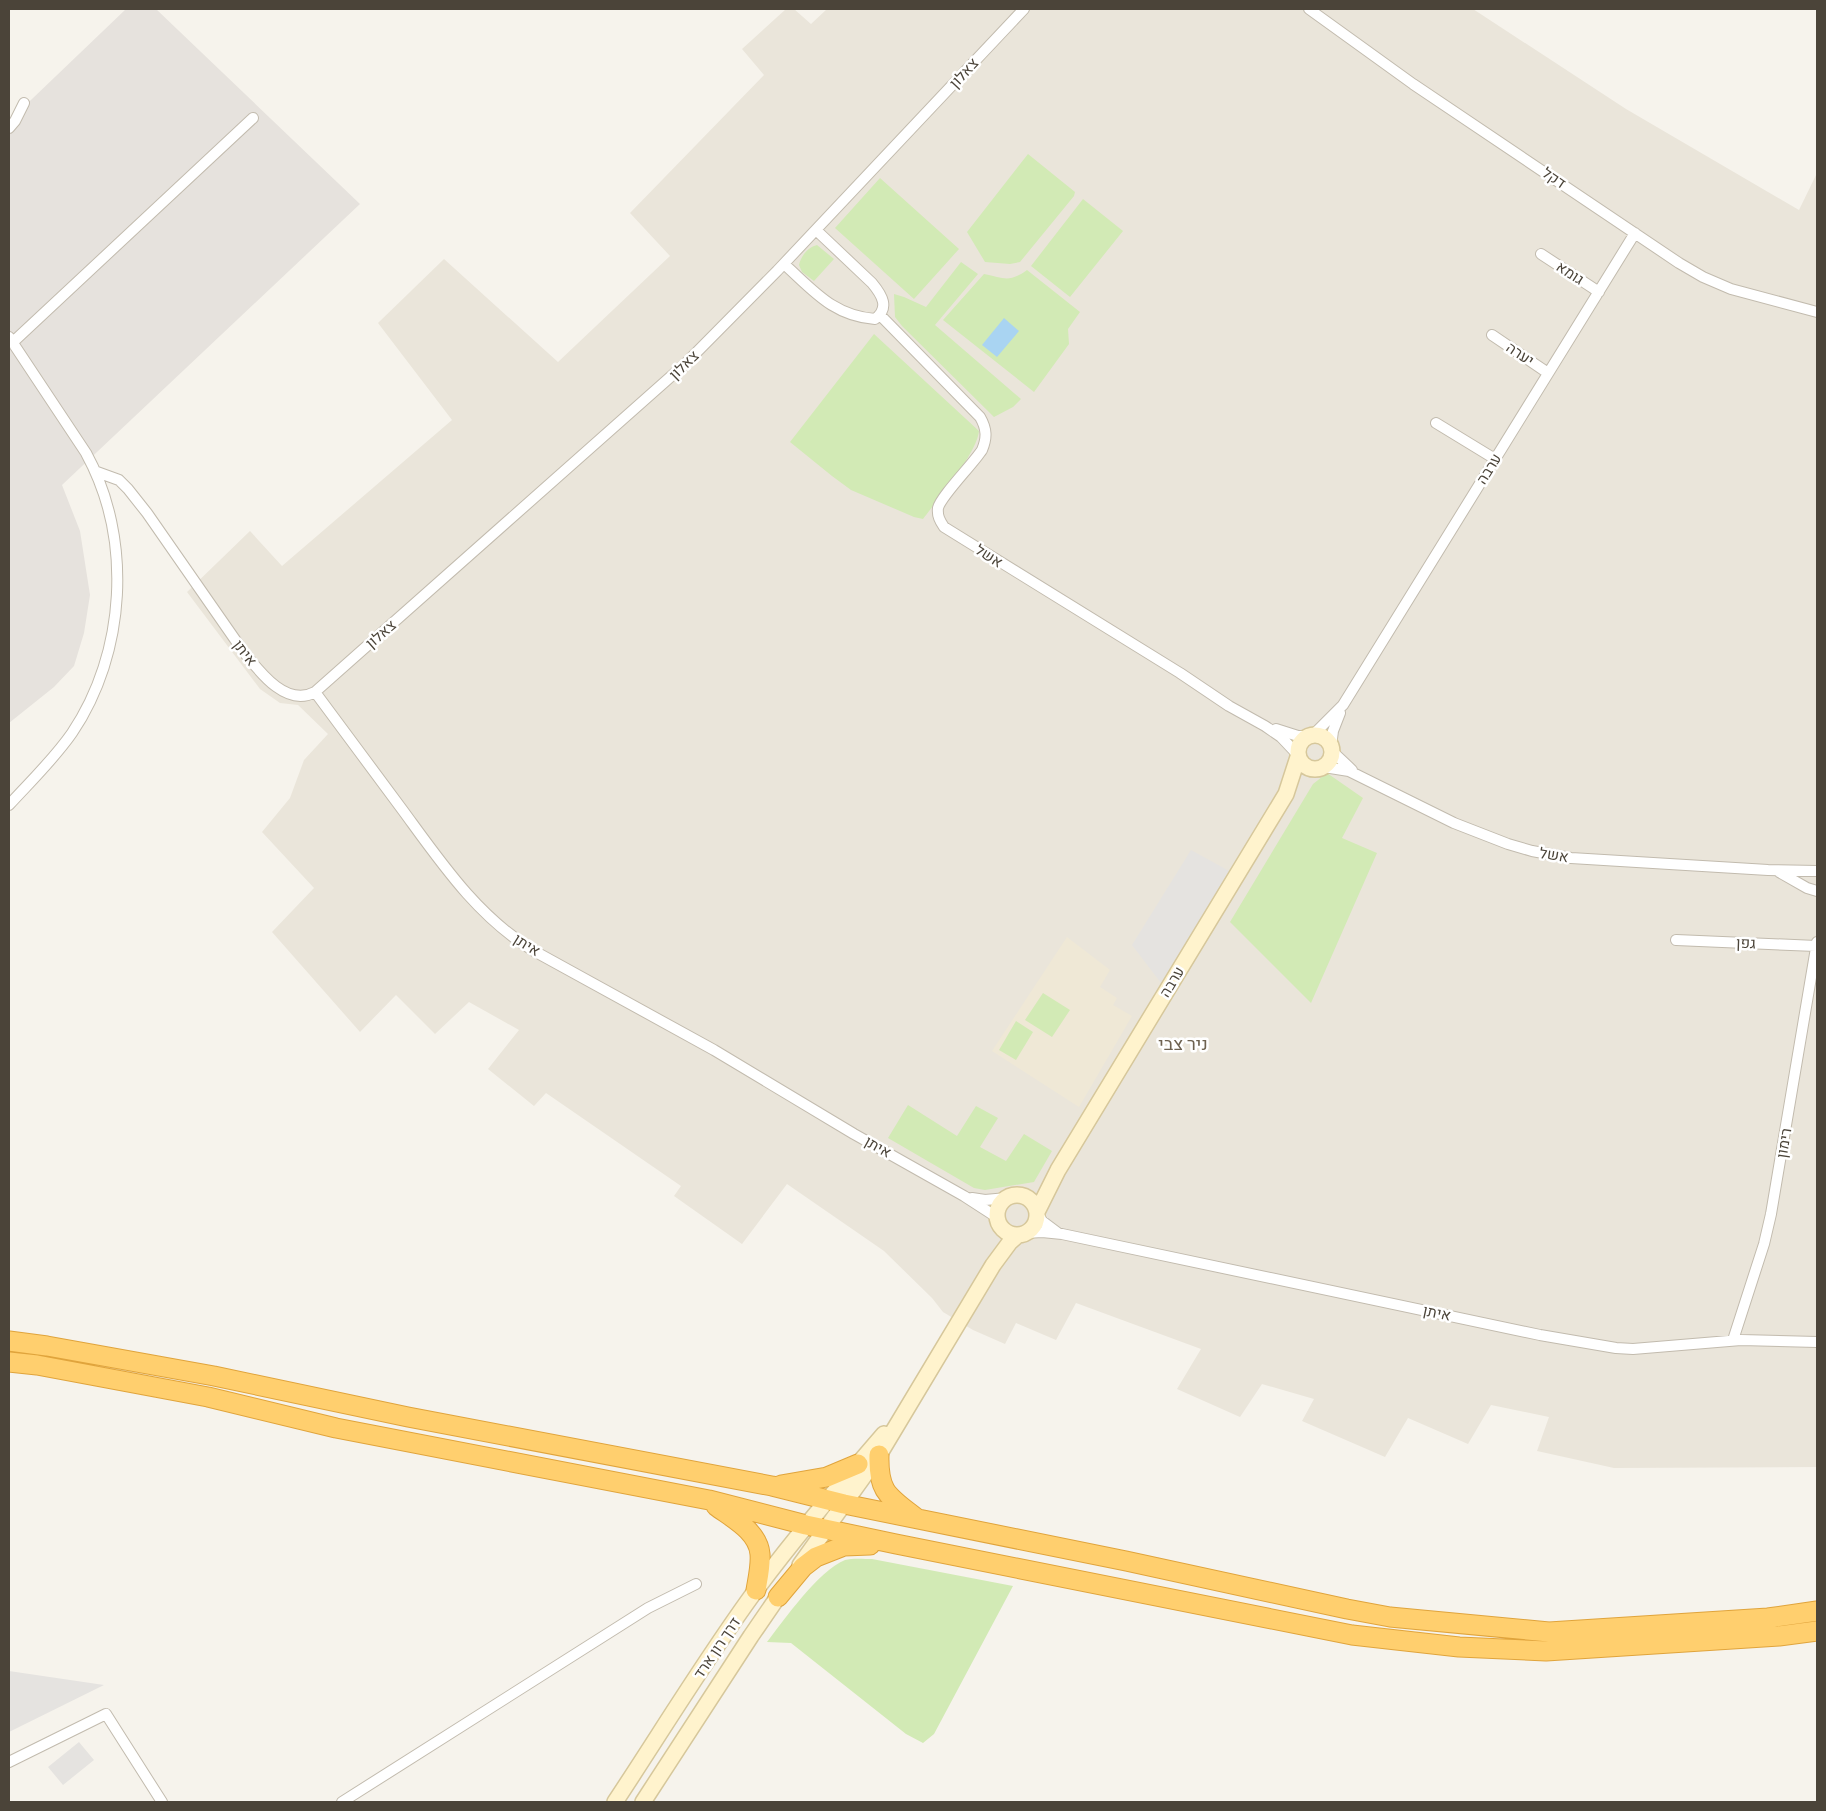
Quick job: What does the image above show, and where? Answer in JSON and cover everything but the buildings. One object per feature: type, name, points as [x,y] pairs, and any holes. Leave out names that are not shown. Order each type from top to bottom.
[{"type":"highway","points":[[9,1341],[214,1376],[408,1417],[772,1486],[918,1520],[1126,1560],[1347,1609],[1400,1618],[1549,1632],[1768,1618],[1817,1611]]},
{"type":"highway","points":[[9,1362],[37,1365],[208,1396],[336,1428],[709,1500],[816,1527],[896,1544],[1352,1635],[1432,1644],[1546,1651],[1779,1636],[1817,1631]]},
{"type":"highway","points":[[879,1455],[880,1480],[885,1491],[918,1520]]},
{"type":"highway","points":[[772,1486],[827,1477],[858,1464]]},
{"type":"highway","points":[[709,1500],[747,1529],[755,1540],[760,1552],[756,1590]]},
{"type":"highway","points":[[778,1597],[803,1567],[816,1557],[844,1546],[896,1544]]},
{"type":"street","name":"צאלון","points":[[316,692],[678,370],[784,264],[1024,9]]},
{"type":"street","name":"דקל","points":[[1309,9],[1413,84],[1703,277],[1731,289],[1817,312]]},
{"type":"street","points":[[9,128],[15,121],[24,103]]},
{"type":"street","points":[[9,805],[71,734],[93,696],[107,655],[116,608],[117,569],[112,523],[97,472],[82,446],[11,340],[253,118]]},
{"type":"street","points":[[784,264],[838,310],[852,316],[867,319],[875,319],[880,315],[884,300],[880,292],[816,230]]},
{"type":"street","name":"ערבה","points":[[1311,736],[1334,716],[1343,705],[1635,233]]},
{"type":"street","name":"גומא","points":[[1541,254],[1599,292]]},
{"type":"street","name":"אשל","points":[[880,315],[980,417],[985,426],[985,442],[982,450],[938,509],[938,516],[944,527],[1180,673],[1229,706],[1265,726],[1281,737],[1298,756]]},
{"type":"street","name":"יערה","points":[[1492,335],[1548,373]]},
{"type":"street","points":[[1436,423],[1495,459]]},
{"type":"street","name":"איתן","points":[[97,472],[119,480],[128,489],[147,513],[243,651],[269,681],[289,693],[303,697],[316,692],[443,865],[470,898],[506,932],[534,951],[682,1032],[854,1134],[964,1196],[998,1220]]},
{"type":"street","name":"ערבה","points":[[1332,748],[1333,731],[1343,705]]},
{"type":"street","name":"אשל","points":[[1265,726],[1298,736],[1311,736]]},
{"type":"street","points":[[1311,736],[1324,737],[1332,748],[1330,760],[1320,768],[1306,767],[1298,756],[1300,744],[1311,736]]},
{"type":"street","name":"אשל","points":[[1332,748],[1340,760],[1357,774]]},
{"type":"street","name":"ערבה","points":[[1037,1213],[1058,1170],[1286,794],[1298,756]]},
{"type":"street","name":"ערבה","points":[[1286,794],[1307,773],[1320,768]]},
{"type":"street","name":"אשל","points":[[1320,768],[1342,769],[1357,774],[1454,823],[1508,844],[1532,851],[1571,858],[1768,870],[1817,871]]},
{"type":"street","name":"אשל","points":[[1768,870],[1779,872],[1807,888],[1817,891]]},
{"type":"street","name":"גפן","points":[[1676,940],[1817,944]]},
{"type":"street","name":"רימון","points":[[1733,1340],[1764,1244],[1771,1214],[1817,944]]},
{"type":"street","name":"ערבה","points":[[1013,1196],[1032,1192],[1044,1184],[1058,1170]]},
{"type":"street","name":"איתן","points":[[964,1196],[985,1200],[1013,1196]]},
{"type":"street","points":[[836,1502],[879,1455],[993,1265],[1010,1242],[1035,1225],[1037,1213],[1034,1203],[1030,1199],[1013,1196],[1000,1204],[998,1220],[1000,1240],[993,1265]]},
{"type":"street","name":"איתן","points":[[1037,1213],[1042,1221],[1051,1229],[1062,1234]]},
{"type":"street","points":[[998,1220],[1004,1230],[1009,1233],[1022,1234]]},
{"type":"street","name":"איתן","points":[[1022,1234],[1035,1231],[1062,1234],[1540,1335],[1616,1348],[1653,1348],[1733,1340],[1817,1342]]},
{"type":"street","points":[[836,1502],[858,1464],[914,1396]]},
{"type":"street","name":"דרך רון ארד","points":[[615,1802],[756,1590],[816,1527],[836,1502]]},
{"type":"street","name":"דרך רון ארד","points":[[643,1802],[778,1597],[816,1527]]},
{"type":"street","points":[[342,1802],[648,1608],[696,1584]]},
{"type":"street","points":[[9,1762],[106,1714],[162,1802]]},
{"type":"shaded area","points":[[126,9],[156,9],[360,204],[62,485],[80,531],[90,595],[84,633],[74,666],[54,687],[9,723],[9,121]]},
{"type":"shaded area","name":"ניר צבי","points":[[786,9],[794,9],[811,24],[827,9],[1473,9],[1626,109],[1799,210],[1817,173],[1817,1467],[1614,1468],[1537,1451],[1549,1417],[1491,1405],[1468,1444],[1408,1418],[1385,1457],[1302,1421],[1314,1399],[1262,1384],[1240,1417],[1177,1389],[1201,1349],[1076,1303],[1056,1340],[1016,1323],[1005,1344],[973,1330],[943,1312],[932,1298],[884,1251],[787,1184],[742,1244],[674,1196],[681,1186],[546,1093],[534,1106],[488,1069],[519,1030],[469,1002],[435,1034],[396,995],[360,1032],[272,932],[314,888],[262,832],[290,798],[304,760],[328,734],[298,705],[280,703],[260,689],[187,592],[250,531],[282,566],[452,420],[378,323],[444,259],[558,362],[670,256],[630,213],[764,75],[742,49]]},
{"type":"shaded area","points":[[1191,850],[1231,872],[1161,983],[1132,945]]},
{"type":"shaded area","points":[[1067,937],[1110,970],[1100,987],[1117,998],[1113,1005],[1132,1016],[1079,1107],[992,1051]]},
{"type":"shaded area","points":[[9,1671],[104,1685],[9,1732]]},
{"type":"shaded area","points":[[79,1742],[94,1760],[63,1785],[48,1767]]},
{"type":"green space","points":[[1028,154],[1075,192],[1074,196],[1020,262],[1010,264],[985,262],[967,232]]},
{"type":"green space","points":[[880,178],[959,249],[914,299],[835,228]]},
{"type":"green space","points":[[1083,199],[1123,231],[1070,297],[1031,266]]},
{"type":"green space","points":[[817,245],[834,259],[814,281],[802,272],[799,265],[805,252]]},
{"type":"green space","points":[[961,262],[978,274],[935,325],[1021,399],[1013,407],[994,417],[895,317],[894,294],[926,307]]},
{"type":"green space","points":[[1027,270],[1080,312],[1068,329],[1069,344],[1034,392],[943,320],[984,274],[1011,278]]},
{"type":"green space","points":[[874,334],[979,431],[972,451],[923,519],[914,517],[851,490],[790,442]]},
{"type":"green space","points":[[1327,773],[1363,798],[1342,838],[1377,853],[1311,1003],[1230,922],[1313,784]]},
{"type":"green space","points":[[1043,993],[1070,1010],[1052,1037],[1025,1020]]},
{"type":"green space","points":[[1016,1021],[1033,1032],[1016,1060],[999,1050]]},
{"type":"green space","points":[[908,1105],[957,1136],[976,1106],[998,1118],[980,1147],[1006,1161],[1024,1134],[1052,1151],[1034,1182],[985,1190],[974,1188],[888,1138]]},
{"type":"green space","points":[[848,1559],[872,1559],[1013,1586],[934,1734],[923,1743],[906,1734],[791,1643],[767,1642],[792,1609],[824,1574]]},
{"type":"water","points":[[1004,318],[1019,331],[997,357],[982,345]]},
{"type":"district","name":"ניר צבי","points":[[1183,1044]]}]
